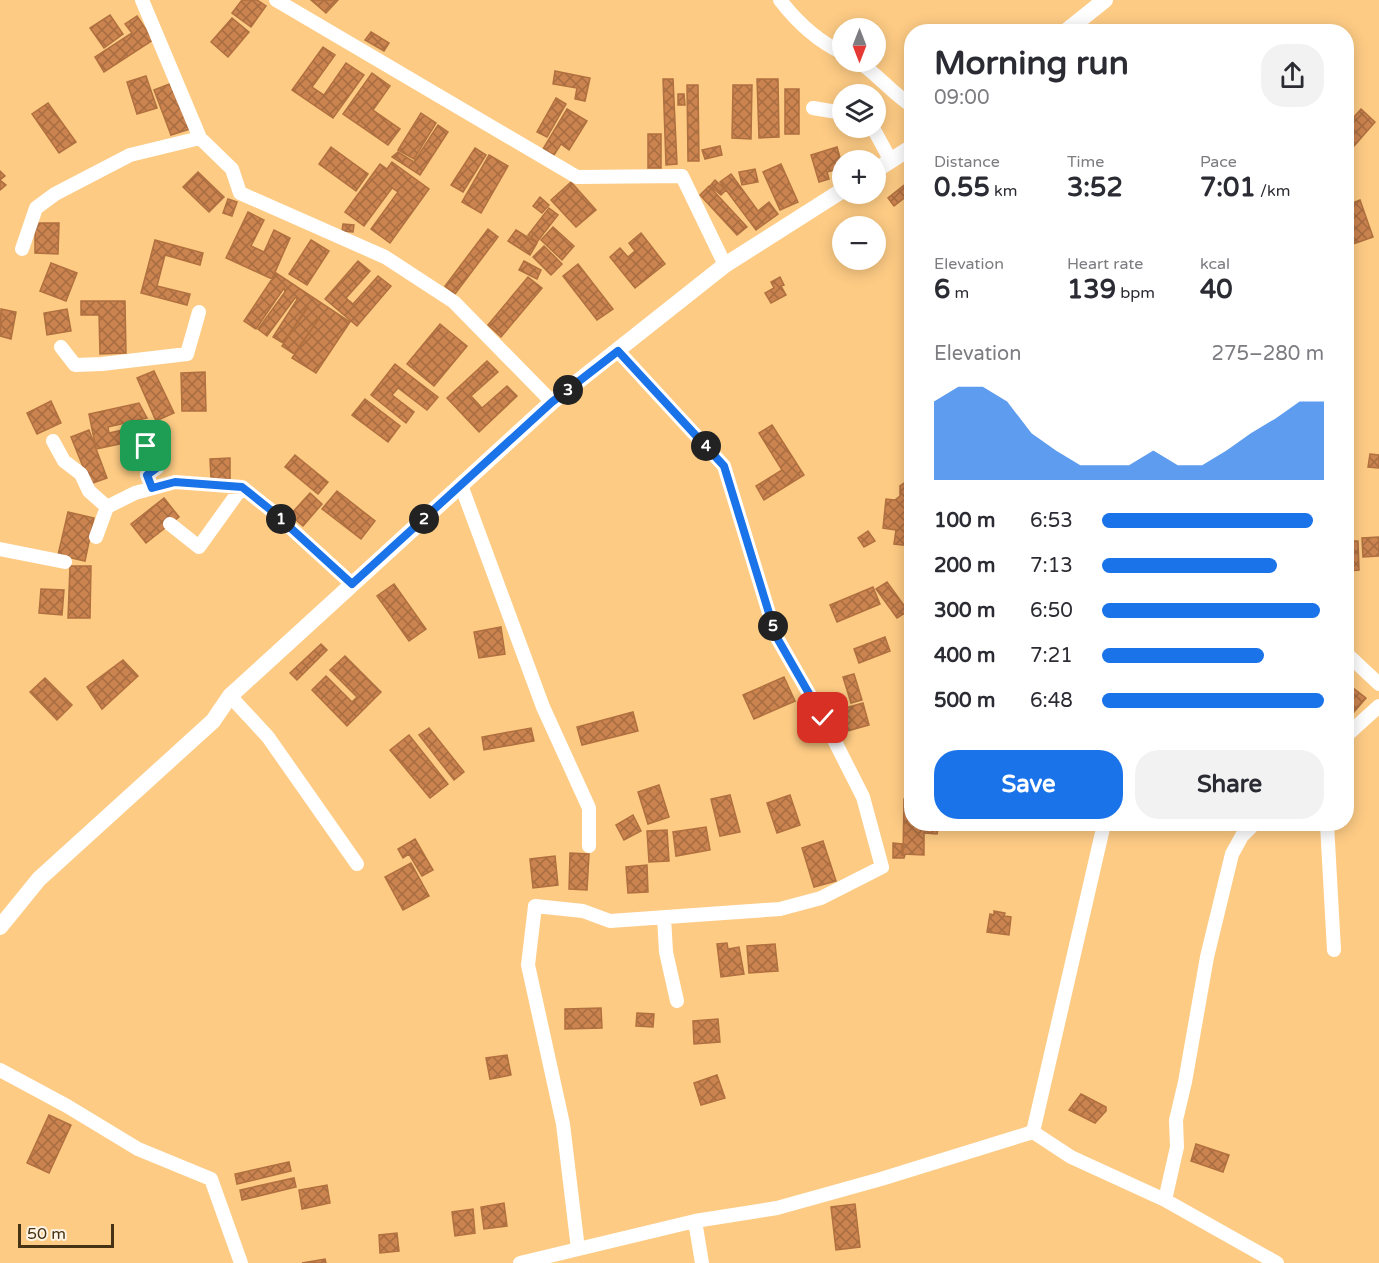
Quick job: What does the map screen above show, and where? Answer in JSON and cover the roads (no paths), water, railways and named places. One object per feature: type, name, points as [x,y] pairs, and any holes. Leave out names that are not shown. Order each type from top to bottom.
[{"type":"street","points":[[142,0],[200,138],[232,169],[240,194],[385,257],[454,302],[552,402]]},
{"type":"street","points":[[276,0],[577,177],[682,176],[725,265]]},
{"type":"street","points":[[780,0],[812,34],[832,46]]},
{"type":"street","points":[[1075,24],[1105,0]]},
{"type":"street","points":[[873,72],[904,100]]},
{"type":"street","points":[[813,108],[832,111]]},
{"type":"street","points":[[22,249],[36,208],[56,194],[130,155],[200,138]]},
{"type":"street","points":[[879,138],[891,160]]},
{"type":"street","points":[[886,163],[904,152]]},
{"type":"street","points":[[0,927],[39,879],[213,721],[230,696],[552,402],[725,265],[832,197]]},
{"type":"street","points":[[61,347],[75,365],[186,354],[199,312]]},
{"type":"street","points":[[578,1249],[563,1124],[528,965],[535,906],[583,911],[609,921],[780,909],[821,898],[882,867],[863,797],[823,718],[776,636],[724,466],[618,351]]},
{"type":"street","points":[[53,441],[64,461],[81,474],[89,491],[107,507]]},
{"type":"street","points":[[146,446],[158,467],[147,475],[152,488]]},
{"type":"street","points":[[96,537],[107,507],[135,493],[175,482],[242,487],[272,511],[352,584]]},
{"type":"street","points":[[461,485],[543,707],[589,808],[589,846]]},
{"type":"street","points":[[170,524],[199,547],[242,487]]},
{"type":"street","points":[[0,549],[65,562]]},
{"type":"street","points":[[1354,661],[1379,684]]},
{"type":"street","points":[[230,696],[268,737],[357,864]]},
{"type":"street","points":[[1354,729],[1379,706]]},
{"type":"street","points":[[1033,1132],[1102,831]]},
{"type":"street","points":[[1165,1200],[1177,1147],[1176,1120],[1207,957],[1233,854],[1247,831]]},
{"type":"street","points":[[1327,831],[1334,950]]},
{"type":"street","points":[[664,917],[666,952],[677,1000]]},
{"type":"street","points":[[0,1070],[68,1106],[138,1149],[211,1179],[241,1263]]},
{"type":"street","points":[[1033,1132],[1071,1157],[1165,1200],[1277,1263]]},
{"type":"street","points":[[520,1263],[695,1221],[777,1208],[1033,1132]]},
{"type":"street","points":[[695,1221],[702,1263]]}]
